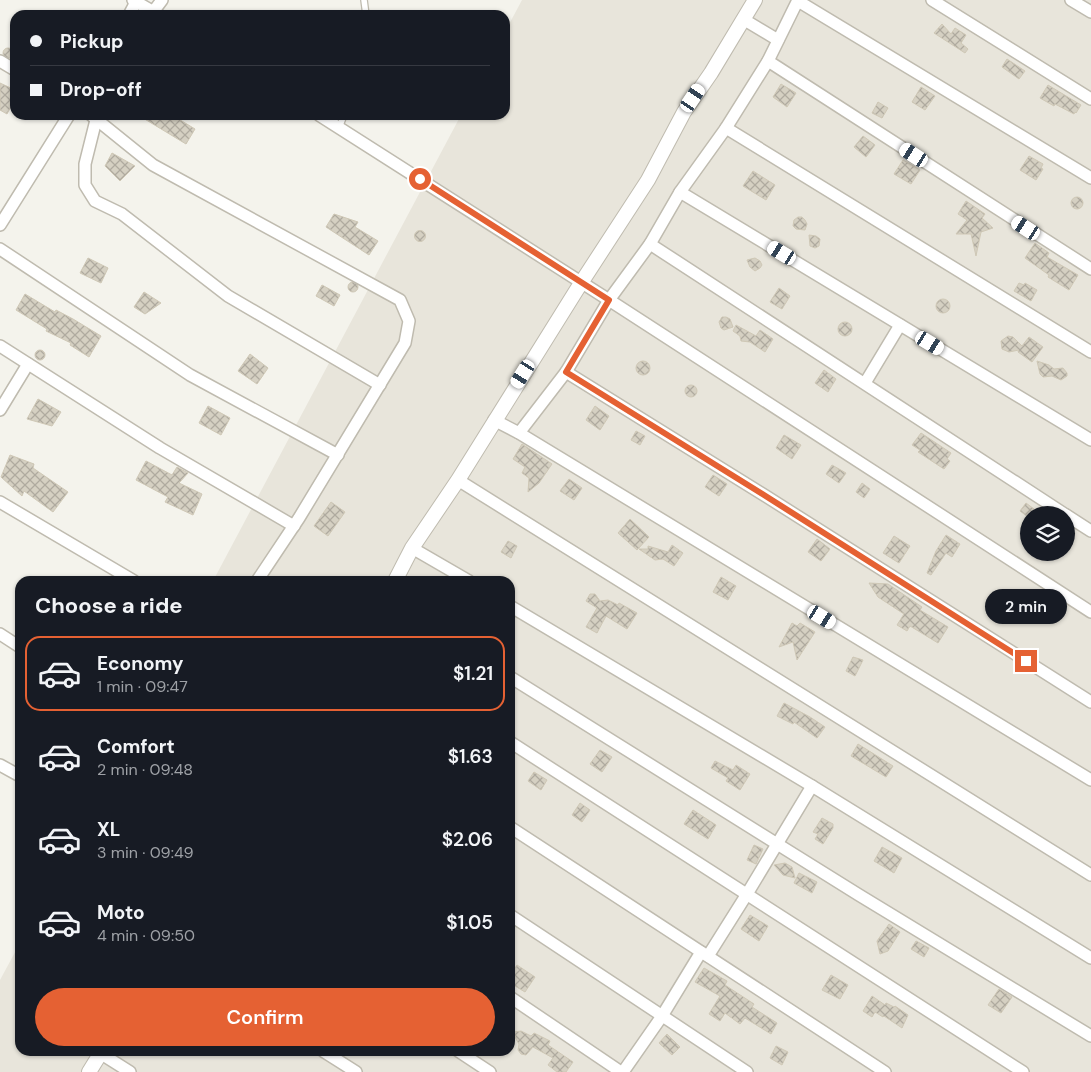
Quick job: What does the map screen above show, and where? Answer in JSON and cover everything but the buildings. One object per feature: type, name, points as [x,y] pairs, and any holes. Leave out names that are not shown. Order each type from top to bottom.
[{"type":"street","points":[[398,576],[412,548],[458,480],[494,420],[648,180],[684,112],[755,0]]},
{"type":"street","points":[[519,433],[566,372],[609,300],[650,244],[680,192],[726,128],[768,61],[798,0],[1091,178]]},
{"type":"street","points":[[932,0],[1091,99]]},
{"type":"street","points":[[1071,0],[1091,12]]},
{"type":"street","points":[[135,1],[151,10]]},
{"type":"street","points":[[744,19],[778,40]]},
{"type":"street","points":[[768,61],[1091,270]]},
{"type":"street","points":[[0,225],[66,120]]},
{"type":"street","points":[[94,120],[85,164],[85,185],[95,201],[122,214],[228,296],[380,385]]},
{"type":"street","points":[[97,120],[153,165],[400,300],[409,321],[405,343],[294,526],[260,576]]},
{"type":"street","points":[[327,120],[1091,612]]},
{"type":"street","points":[[726,128],[1091,352]]},
{"type":"street","points":[[680,192],[1091,440]]},
{"type":"street","points":[[650,244],[1052,506]]},
{"type":"street","points":[[0,249],[190,375],[338,455]]},
{"type":"street","points":[[865,383],[900,325]]},
{"type":"street","points":[[0,346],[160,448],[294,526]]},
{"type":"street","points":[[0,410],[28,364]]},
{"type":"street","points":[[566,372],[1091,702]]},
{"type":"street","points":[[494,420],[519,433],[1091,780]]},
{"type":"street","points":[[458,480],[1091,875]]},
{"type":"street","points":[[0,502],[126,576]]},
{"type":"street","points":[[1075,521],[1091,532]]},
{"type":"street","points":[[412,548],[460,576]]},
{"type":"street","points":[[515,609],[812,786],[1091,958]]},
{"type":"street","points":[[0,634],[15,644]]},
{"type":"street","points":[[515,680],[1091,1036]]},
{"type":"street","points":[[515,745],[1023,1072]]},
{"type":"street","points":[[0,765],[15,773]]},
{"type":"street","points":[[515,1000],[622,1072],[748,894],[812,786]]},
{"type":"street","points":[[515,829],[885,1072]]},
{"type":"street","points":[[515,918],[747,1072]]},
{"type":"street","points":[[88,1072],[98,1056]]},
{"type":"street","points":[[107,1056],[130,1072]]},
{"type":"street","points":[[332,1056],[356,1072]]},
{"type":"street","points":[[466,1056],[490,1072]]},
{"type":"lane","points":[[339,128],[342,120]]},
{"type":"shaded area","points":[[522,0],[1091,0],[1091,1072],[0,1072],[0,980],[15,952],[15,1056],[515,1056],[515,576],[216,576],[458,120],[510,120],[510,23]]},
{"type":"route","points":[[420,179],[609,300],[566,372],[1026,661]]}]
